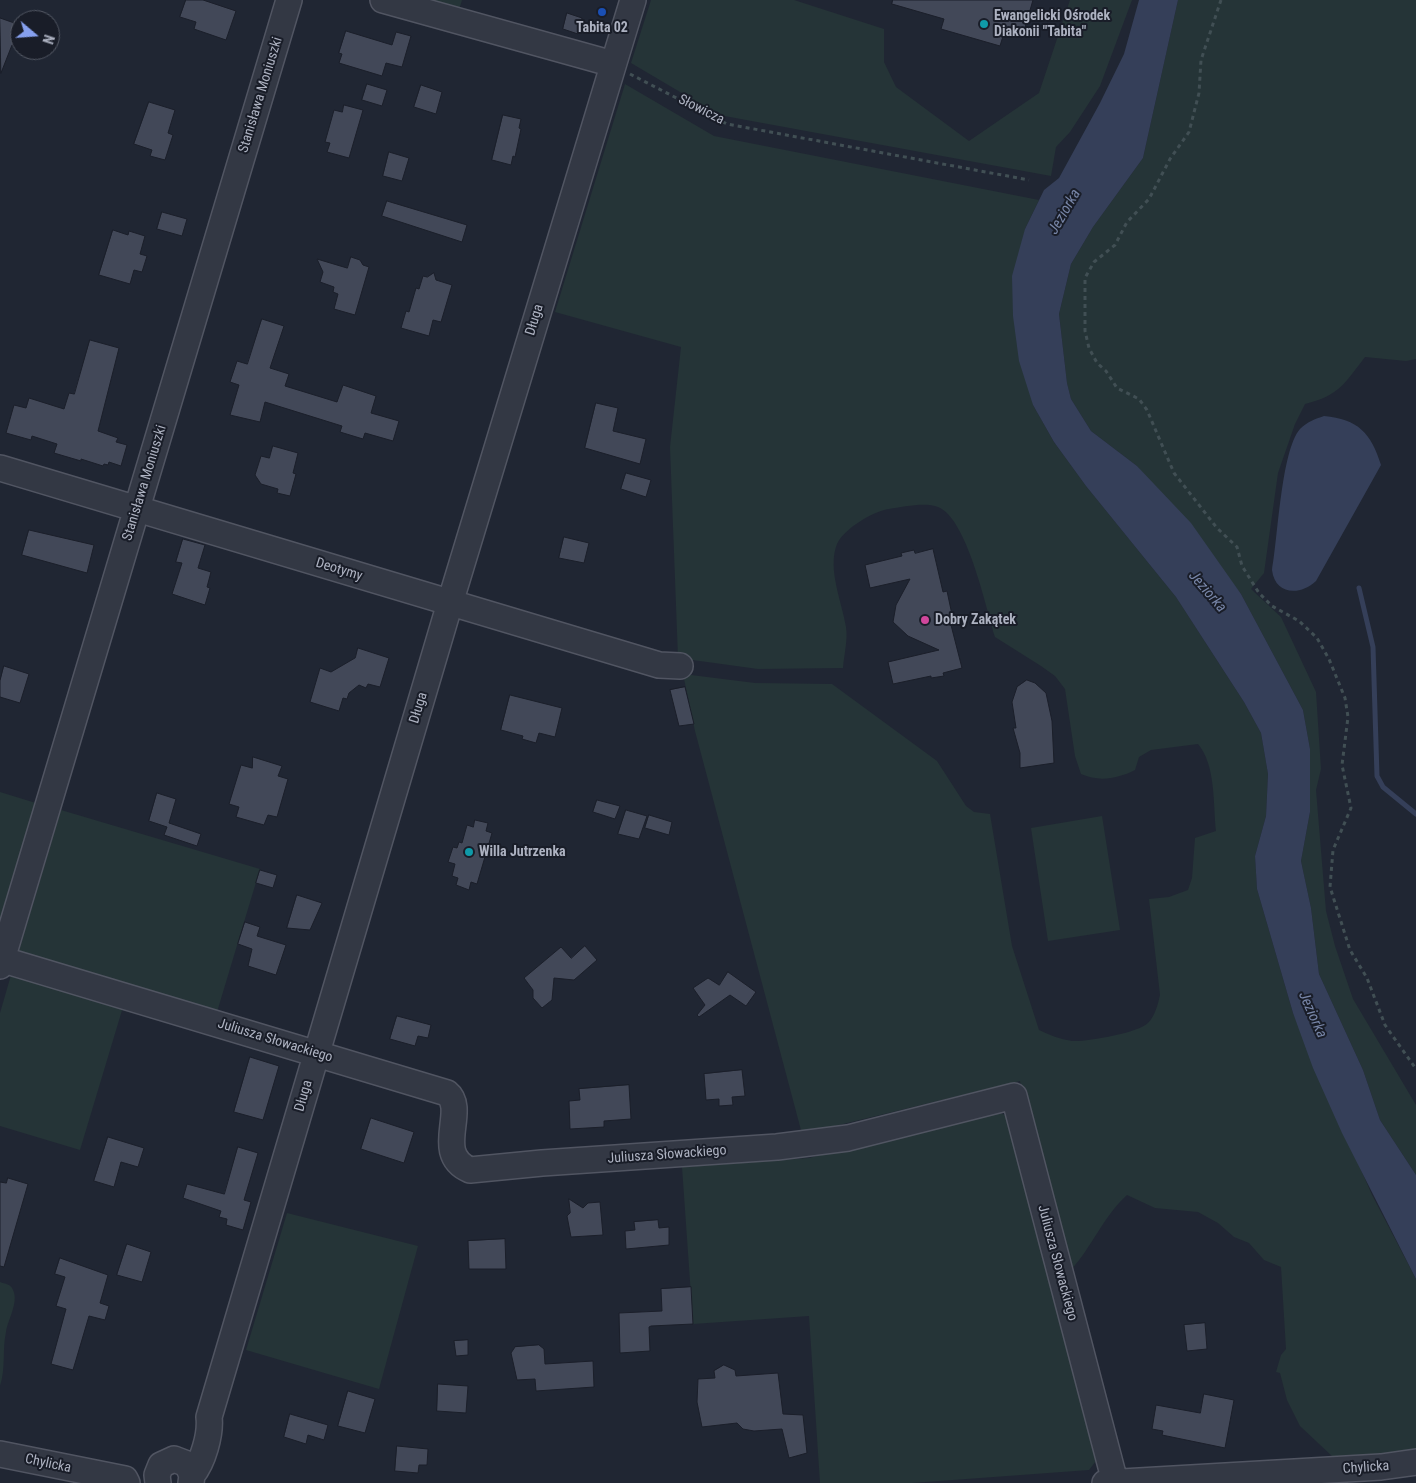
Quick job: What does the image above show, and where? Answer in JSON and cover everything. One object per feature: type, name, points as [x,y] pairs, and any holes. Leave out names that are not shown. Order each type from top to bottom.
[{"type":"street","name":"Stanisława Moniuszki","points":[[1,961],[289,0]]},
{"type":"street","points":[[383,0],[612,64]]},
{"type":"street","name":"Długa","points":[[175,1474],[202,1423],[209,1417],[450,603],[632,0]]},
{"type":"street","name":"Deotymy","points":[[0,468],[659,665],[680,666]]},
{"type":"street","name":"Juliusza Słowackiego","points":[[1,961],[447,1093],[452,1096],[454,1104],[452,1144],[455,1156],[460,1165],[470,1170],[542,1162],[778,1148],[848,1138],[1014,1096],[1115,1482]]},
{"type":"street","name":"Chylicka","points":[[0,1454],[126,1481],[132,1474],[175,1474]]},
{"type":"street","name":"Chylicka","points":[[1105,1483],[1381,1467],[1416,1462]]},
{"type":"path","points":[[1221,0],[1201,60],[1199,93],[1189,132],[1170,159],[1149,199],[1127,222],[1115,245],[1094,262],[1087,271],[1085,278],[1085,331],[1089,348],[1097,363],[1106,371],[1110,380],[1117,388],[1139,399],[1147,410],[1174,473],[1216,528],[1237,547],[1242,566],[1259,593],[1272,606],[1299,621],[1317,638],[1329,659],[1345,698],[1348,717],[1342,765],[1351,808],[1333,850],[1330,887],[1350,950],[1366,978],[1385,1025],[1416,1069]]},
{"type":"path","name":"Słowicza","points":[[612,64],[727,124],[1029,180]]},
{"type":"shaded area","points":[[423,0],[462,0],[459,10]]},
{"type":"shaded area","points":[[651,0],[794,0],[884,29],[884,62],[896,87],[969,141],[1039,93],[1070,0],[1132,0],[1100,86],[1070,132],[1056,147],[1051,176],[719,115],[631,63]]},
{"type":"shaded area","points":[[1178,0],[1416,0],[1416,359],[1406,361],[1365,357],[1346,381],[1334,392],[1317,401],[1305,404],[1295,424],[1278,473],[1264,573],[1251,589],[1281,617],[1316,692],[1321,769],[1316,790],[1326,911],[1335,946],[1353,999],[1416,1105],[1416,1175],[1380,1120],[1363,1070],[1319,974],[1311,908],[1301,861],[1310,812],[1310,749],[1303,710],[1241,594],[1137,466],[1091,431],[1071,399],[1067,383],[1059,314],[1071,264],[1093,227],[1143,158]]},
{"type":"shaded area","points":[[625,84],[714,136],[1039,200],[1025,229],[1033,405],[1054,442],[1086,486],[1176,597],[1244,702],[1261,733],[1268,774],[1266,816],[1255,856],[1257,889],[1293,1013],[1372,1195],[1416,1279],[1416,1449],[1380,1455],[1334,1458],[1300,1426],[1287,1400],[1280,1373],[1276,1372],[1281,1355],[1286,1349],[1281,1267],[1264,1260],[1249,1243],[1234,1237],[1218,1223],[1198,1212],[1155,1208],[1127,1195],[1104,1222],[1071,1270],[1020,1081],[802,1134],[695,731],[683,674],[755,683],[832,684],[937,761],[966,806],[974,812],[990,814],[1012,946],[1039,1030],[1055,1037],[1072,1041],[1100,1038],[1134,1030],[1148,1023],[1153,1017],[1160,995],[1149,899],[1169,897],[1188,890],[1192,878],[1195,838],[1216,831],[1211,774],[1204,753],[1198,744],[1151,750],[1139,757],[1135,770],[1122,776],[1101,779],[1081,774],[1075,756],[1065,689],[1055,676],[995,637],[981,586],[966,545],[958,528],[948,515],[938,507],[920,505],[882,510],[852,527],[837,544],[834,554],[834,575],[846,632],[843,668],[758,669],[678,658],[670,447],[681,347],[555,312]]},
{"type":"shaded area","points":[[0,792],[39,804],[0,936]]},
{"type":"shaded area","points":[[61,810],[260,869],[217,1012],[18,954]]},
{"type":"shaded area","points":[[1102,816],[1120,930],[1048,941],[1031,828]]},
{"type":"shaded area","points":[[11,975],[123,1007],[80,1150],[0,1126],[0,1013]]},
{"type":"shaded area","points":[[994,1111],[1011,1117],[1099,1457],[1089,1470],[912,1483],[820,1483],[809,1316],[693,1324],[682,1167],[809,1158]]},
{"type":"shaded area","points":[[287,1213],[418,1246],[379,1389],[246,1350]]},
{"type":"shaded area","points":[[0,1282],[11,1286],[15,1300],[7,1327],[0,1386]]},
{"type":"water","name":"Jeziorka","points":[[1139,0],[1178,0],[1143,158],[1093,227],[1071,264],[1059,314],[1067,383],[1071,399],[1091,431],[1137,466],[1191,523],[1241,594],[1303,710],[1310,749],[1310,812],[1301,861],[1311,908],[1319,974],[1363,1070],[1380,1120],[1416,1175],[1416,1279],[1342,1133],[1313,1068],[1293,1013],[1257,889],[1255,856],[1266,816],[1268,774],[1261,733],[1244,702],[1176,597],[1086,486],[1054,442],[1033,405],[1019,361],[1013,316],[1012,276],[1025,229],[1044,190],[1059,178],[1100,103],[1124,54]]},
{"type":"water","points":[[1324,416],[1346,420],[1362,430],[1373,444],[1381,465],[1316,581],[1303,589],[1289,590],[1278,584],[1272,570],[1284,475],[1288,456],[1300,429],[1305,424]]},
{"type":"building","points":[[186,0],[203,0],[236,11],[226,40],[194,29],[196,22],[180,17]]},
{"type":"building","name":"Ewangelicki Ośrodek Diakonii \"Tabita\"","points":[[893,0],[1033,0],[1022,38],[1004,33],[1000,46],[941,29],[944,19],[892,4]]},
{"type":"building","points":[[567,13],[582,18],[578,34],[563,29]]},
{"type":"building","points":[[0,18],[10,22],[10,50],[1,73]]},
{"type":"building","points":[[346,31],[392,45],[396,32],[411,36],[402,67],[386,63],[382,76],[339,63],[342,54],[339,53]]},
{"type":"building","points":[[367,84],[387,90],[382,106],[362,100]]},
{"type":"building","points":[[421,85],[442,92],[436,114],[414,107]]},
{"type":"building","points":[[149,102],[175,110],[168,133],[173,135],[165,160],[150,156],[152,150],[134,144]]},
{"type":"building","points":[[344,105],[363,110],[349,158],[327,152],[330,143],[325,142],[334,110],[342,112]]},
{"type":"building","points":[[503,115],[521,119],[519,128],[521,129],[515,157],[513,156],[511,165],[492,160]]},
{"type":"building","points":[[389,152],[409,158],[402,181],[383,176]]},
{"type":"building","points":[[387,201],[467,225],[462,242],[382,216]]},
{"type":"building","points":[[162,212],[187,219],[182,236],[157,229]]},
{"type":"building","points":[[113,230],[128,235],[129,231],[145,236],[140,254],[147,256],[142,272],[134,270],[130,284],[99,275]]},
{"type":"building","points":[[351,257],[360,260],[363,265],[369,267],[355,315],[334,309],[338,294],[333,292],[334,287],[320,282],[323,272],[317,259],[347,268]]},
{"type":"building","points":[[434,273],[436,280],[452,285],[441,322],[433,320],[429,336],[401,328],[406,311],[409,312],[416,288],[419,289],[423,276],[427,277]]},
{"type":"building","points":[[262,319],[284,326],[270,368],[289,374],[285,386],[337,402],[343,385],[376,396],[371,413],[399,421],[393,441],[365,433],[363,439],[340,432],[342,426],[265,402],[260,422],[230,415],[239,385],[230,382],[237,361],[247,364]]},
{"type":"building","points":[[90,340],[119,348],[98,431],[118,438],[116,442],[127,445],[121,466],[109,462],[108,465],[104,464],[103,466],[81,459],[81,461],[54,453],[57,444],[32,436],[31,440],[6,433],[14,405],[26,408],[29,398],[64,409],[69,393],[74,394]]},
{"type":"building","points":[[596,403],[618,408],[613,431],[646,439],[640,464],[585,448]]},
{"type":"building","points":[[273,446],[298,453],[293,473],[296,474],[290,496],[277,493],[278,489],[261,484],[255,475],[261,456],[269,458]]},
{"type":"building","points":[[626,473],[651,480],[646,497],[621,489]]},
{"type":"building","points":[[29,530],[94,545],[87,573],[22,555]]},
{"type":"building","points":[[564,537],[589,543],[584,563],[559,558]]},
{"type":"building","points":[[183,539],[205,545],[198,568],[211,572],[207,587],[210,588],[205,605],[172,594],[182,563],[176,562]]},
{"type":"building","name":"Dobry Zakątek","points":[[933,549],[943,592],[947,591],[954,624],[951,625],[962,668],[943,673],[944,676],[931,678],[931,676],[893,684],[888,662],[939,650],[908,636],[893,622],[896,605],[910,579],[870,588],[865,565],[902,556],[901,553],[914,550],[915,553]]},
{"type":"building","points":[[358,648],[389,658],[380,687],[368,684],[366,688],[359,685],[349,693],[347,699],[343,698],[339,711],[310,702],[320,668],[331,672],[355,658]]},
{"type":"building","points":[[4,666],[29,674],[20,703],[0,697],[0,681]]},
{"type":"building","points":[[1027,680],[1035,683],[1046,693],[1052,721],[1054,763],[1020,768],[1020,753],[1013,728],[1016,728],[1012,702],[1017,687]]},
{"type":"building","points":[[685,687],[694,724],[679,726],[670,690]]},
{"type":"building","points":[[510,695],[562,708],[555,737],[539,733],[536,743],[522,739],[523,736],[501,730]]},
{"type":"building","points":[[253,757],[282,766],[278,776],[288,779],[277,817],[268,815],[264,825],[236,817],[239,807],[229,804],[241,765],[252,768]]},
{"type":"building","points":[[157,793],[176,799],[169,823],[201,834],[197,846],[164,835],[167,827],[149,821]]},
{"type":"building","points":[[597,800],[620,806],[615,819],[593,812]]},
{"type":"building","points":[[626,810],[647,816],[639,839],[618,834]]},
{"type":"building","points":[[649,815],[672,822],[669,835],[645,828]]},
{"type":"building","name":"Willa Jutrzenka","points":[[475,820],[488,823],[486,831],[492,833],[477,884],[471,882],[469,890],[456,885],[458,878],[452,876],[455,864],[448,862],[453,847],[457,848],[459,842],[462,843],[467,825],[473,827]]},
{"type":"building","points":[[260,870],[277,875],[273,888],[256,883]]},
{"type":"building","points":[[297,895],[322,903],[310,930],[287,928]]},
{"type":"building","points":[[245,922],[260,927],[257,936],[286,945],[276,975],[248,966],[252,949],[238,944]]},
{"type":"building","points":[[585,946],[597,960],[574,980],[554,978],[552,1000],[542,1008],[533,998],[533,990],[524,978],[561,947],[571,958]]},
{"type":"building","points":[[728,972],[756,992],[746,1006],[730,995],[699,1017],[697,1015],[705,1005],[693,988],[708,978],[719,985]]},
{"type":"building","points":[[397,1016],[431,1025],[428,1038],[418,1036],[415,1046],[390,1039]]},
{"type":"building","points":[[250,1057],[279,1066],[263,1120],[234,1112]]},
{"type":"building","points":[[742,1070],[745,1096],[732,1097],[733,1105],[719,1106],[719,1099],[706,1100],[704,1074]]},
{"type":"building","points":[[629,1085],[631,1119],[604,1121],[604,1127],[570,1129],[569,1101],[580,1100],[579,1089]]},
{"type":"building","points":[[371,1118],[414,1132],[404,1163],[361,1149]]},
{"type":"building","points":[[108,1137],[144,1148],[138,1167],[121,1162],[114,1187],[94,1181]]},
{"type":"building","points":[[238,1147],[258,1153],[244,1200],[251,1202],[243,1230],[226,1225],[227,1219],[219,1217],[221,1211],[183,1198],[187,1184],[224,1194]]},
{"type":"building","points":[[8,1178],[28,1184],[4,1267],[0,1266],[0,1182],[6,1183]]},
{"type":"building","points":[[569,1199],[583,1208],[588,1203],[600,1202],[603,1235],[571,1237],[567,1216],[570,1213]]},
{"type":"building","points":[[658,1220],[659,1228],[669,1227],[669,1245],[626,1249],[625,1231],[635,1230],[634,1222]]},
{"type":"building","points":[[505,1239],[506,1269],[469,1269],[468,1241]]},
{"type":"building","points":[[127,1244],[151,1252],[142,1282],[117,1275]]},
{"type":"building","points":[[60,1258],[108,1275],[100,1303],[109,1306],[105,1320],[89,1316],[73,1370],[51,1364],[66,1309],[56,1306],[65,1277],[55,1274]]},
{"type":"building","points":[[691,1287],[693,1324],[651,1326],[649,1327],[650,1351],[620,1353],[619,1313],[662,1311],[661,1289]]},
{"type":"building","points":[[1205,1323],[1207,1349],[1187,1351],[1184,1325]]},
{"type":"building","points":[[468,1340],[468,1355],[456,1356],[454,1341]]},
{"type":"building","points":[[539,1345],[544,1349],[545,1364],[593,1361],[594,1387],[536,1391],[535,1379],[517,1380],[511,1353],[515,1347]]},
{"type":"building","points":[[724,1365],[735,1370],[736,1376],[778,1373],[783,1414],[803,1415],[807,1453],[789,1458],[782,1429],[754,1431],[743,1429],[737,1423],[702,1427],[697,1402],[698,1379],[715,1378],[714,1371]]},
{"type":"building","points":[[438,1384],[468,1386],[466,1413],[437,1411]]},
{"type":"building","points":[[348,1391],[375,1399],[365,1433],[338,1426]]},
{"type":"building","points":[[1204,1394],[1234,1400],[1225,1448],[1162,1435],[1163,1431],[1152,1429],[1156,1405],[1200,1413]]},
{"type":"building","points":[[290,1414],[328,1425],[324,1440],[308,1435],[306,1444],[284,1437]]},
{"type":"building","points":[[397,1446],[428,1449],[427,1465],[419,1465],[418,1473],[395,1471]]},
{"type":"waterway","points":[[1359,588],[1373,647],[1377,776],[1383,787],[1416,814]]},
{"type":"place","name":"Tabita 02","points":[[602,12]]},
{"type":"place","name":"Ewangelicki Ośrodek Diakonii \"Tabita\"","points":[[984,24]]},
{"type":"place","name":"Dobry Zakątek","points":[[925,620]]},
{"type":"place","name":"Willa Jutrzenka","points":[[469,852]]}]
